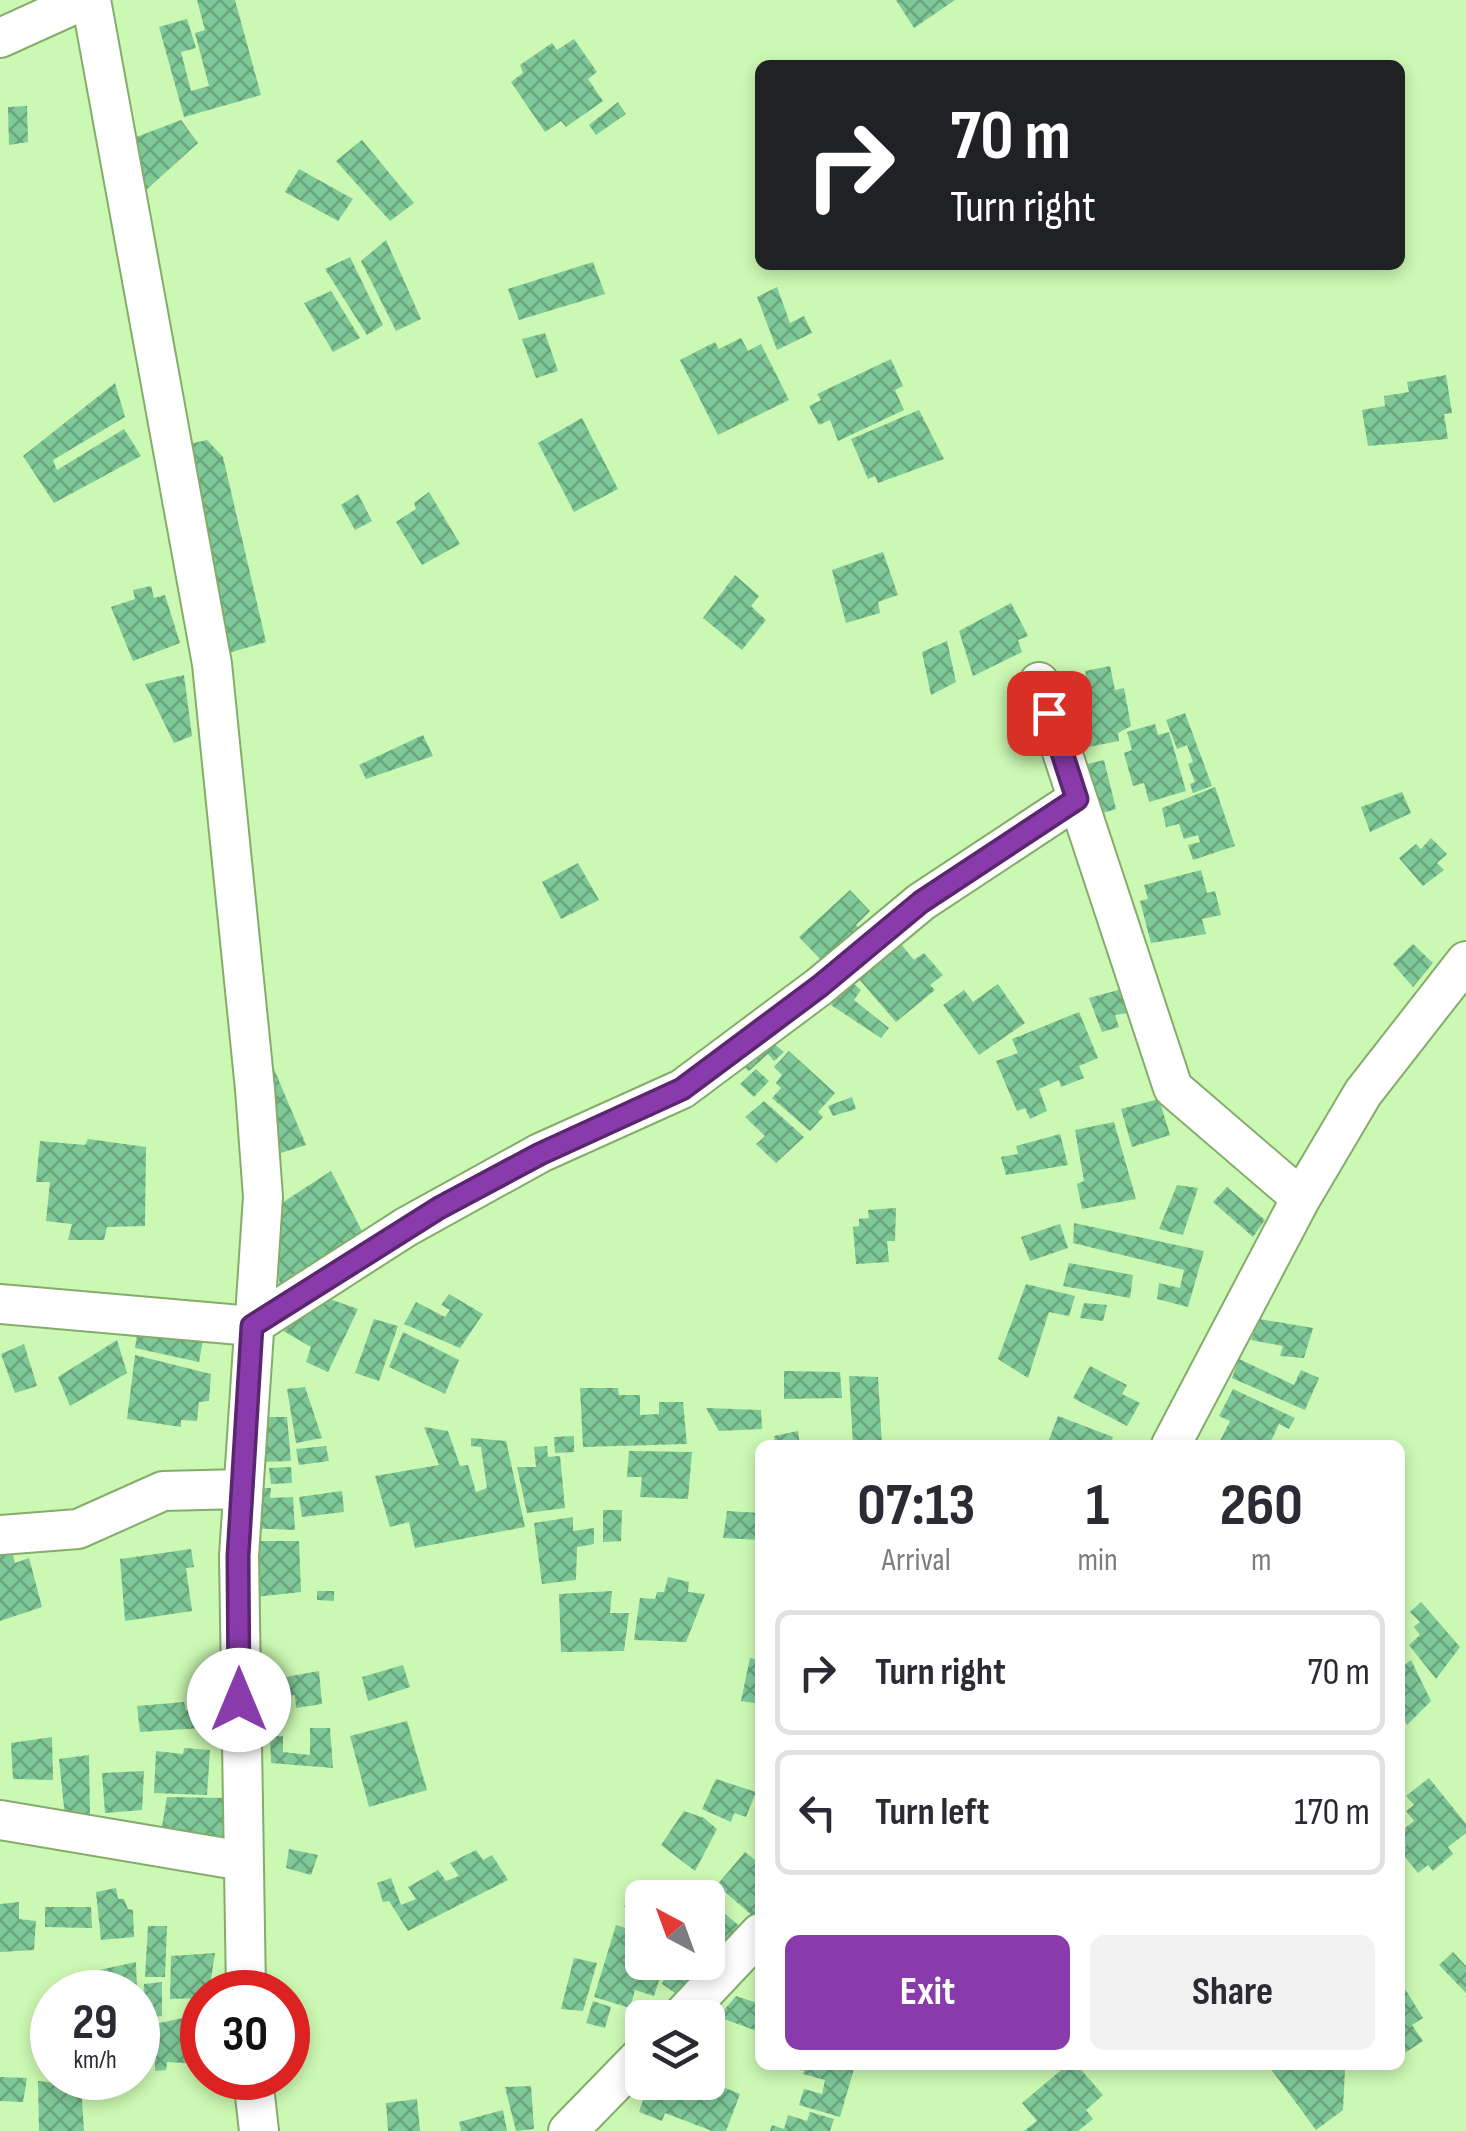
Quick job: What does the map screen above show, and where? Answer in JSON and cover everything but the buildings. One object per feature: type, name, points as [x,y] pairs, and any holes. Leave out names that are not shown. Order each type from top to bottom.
[{"type":"street","points":[[0,38],[87,0],[214,682],[243,936],[263,1197],[242,1489],[239,1700],[245,1970]]},
{"type":"street","points":[[1039,682],[1173,1088],[1301,1198]]},
{"type":"street","points":[[0,1304],[252,1326],[456,1199],[540,1154],[682,1089],[820,986],[921,902],[1077,799]]},
{"type":"street","points":[[1174,1440],[1301,1198],[1363,1093],[1466,961]]},
{"type":"street","points":[[0,1535],[78,1529],[163,1491],[242,1489]]},
{"type":"street","points":[[0,1820],[243,1861]]},
{"type":"street","points":[[697,2000],[755,1939]]},
{"type":"street","points":[[568,2131],[625,2072]]},
{"type":"street","points":[[255,2100],[259,2131]]},
{"type":"route","points":[[239,1700],[238,1556],[252,1326],[439,1208],[540,1154],[682,1089],[820,986],[921,902],[1077,799],[1049,713]]}]
